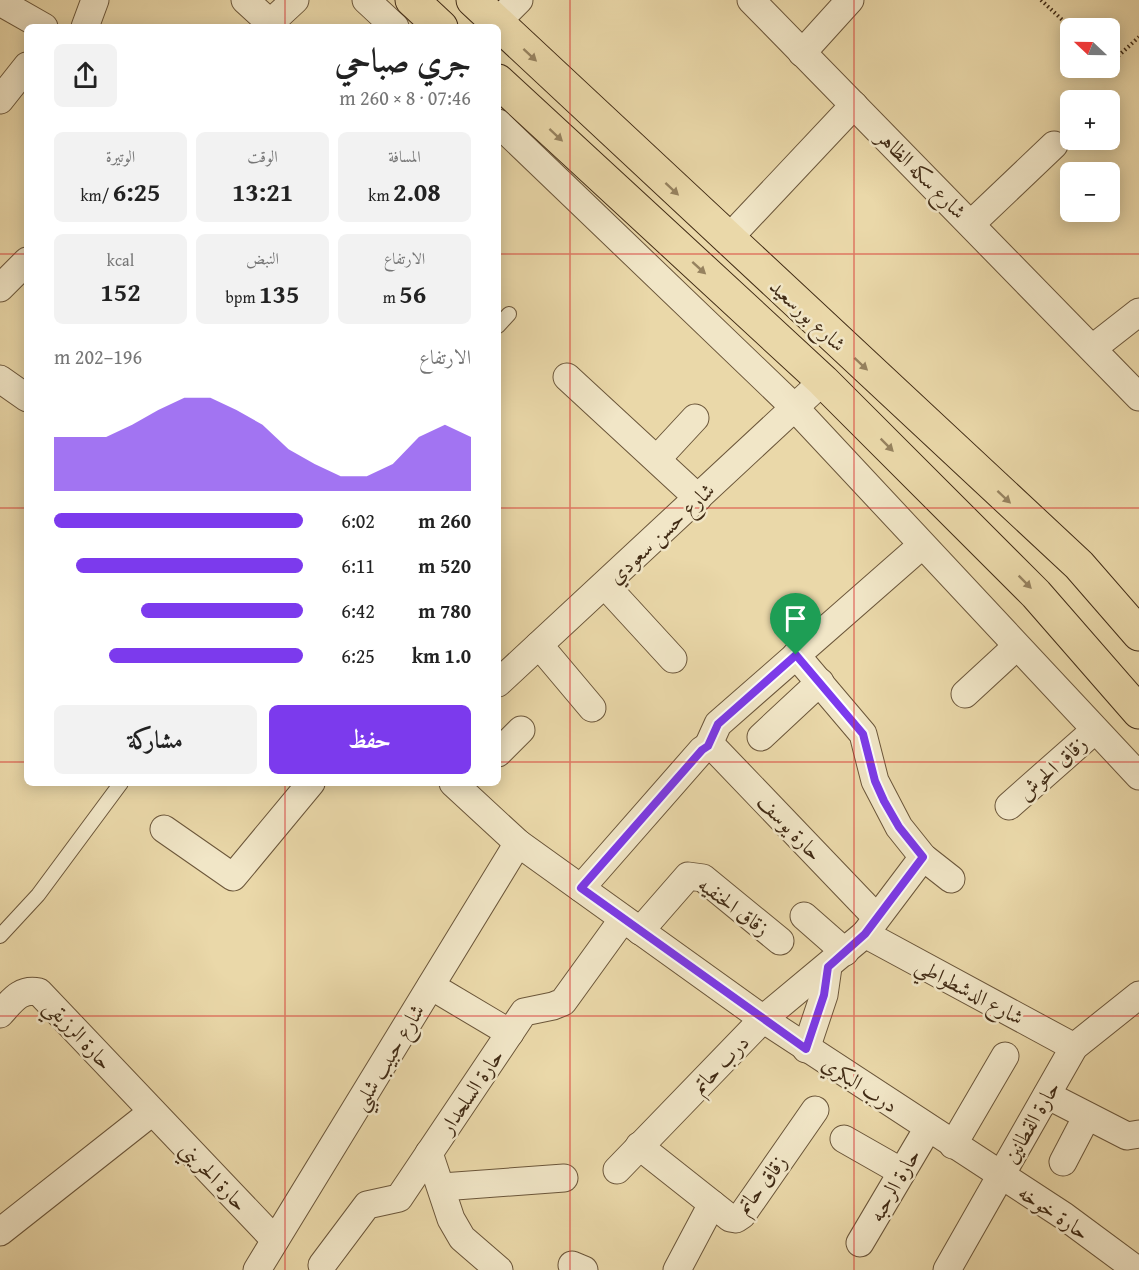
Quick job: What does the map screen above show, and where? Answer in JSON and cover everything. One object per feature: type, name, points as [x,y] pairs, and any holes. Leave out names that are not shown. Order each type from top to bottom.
[{"type":"main road","points":[[412,0],[438,24]]},
{"type":"main road","name":"شارع بورسعيد","points":[[473,0],[496,23]]},
{"type":"main road","name":"شارع بورسعيد","points":[[501,28],[1078,565],[1139,634]]},
{"type":"main road","name":"شارع بورسعيد","points":[[501,84],[823,381],[1036,594],[1139,712]]},
{"type":"street","points":[[86,24],[95,0]]},
{"type":"street","points":[[245,0],[267,24]]},
{"type":"street","points":[[269,24],[295,0]]},
{"type":"street","points":[[366,0],[392,24]]},
{"type":"street","points":[[496,23],[519,0]]},
{"type":"street","name":"شارع سكه الظاهر","points":[[751,0],[1139,397]]},
{"type":"street","points":[[802,53],[850,0]]},
{"type":"street","points":[[0,2],[39,24]]},
{"type":"street","points":[[0,100],[24,70]]},
{"type":"street","points":[[727,240],[854,105]]},
{"type":"street","points":[[501,126],[795,408],[921,546],[1139,776]]},
{"type":"street","points":[[971,224],[1054,145]]},
{"type":"street","points":[[0,288],[24,264]]},
{"type":"street","points":[[1093,348],[1139,312]]},
{"type":"street","points":[[567,377],[698,498]]},
{"type":"street","points":[[0,379],[24,396]]},
{"type":"street","name":"شارع حسن سعودي","points":[[501,680],[823,381]]},
{"type":"street","points":[[657,459],[696,418]]},
{"type":"street","points":[[581,888],[704,749],[718,724],[921,546]]},
{"type":"street","points":[[605,585],[673,659]]},
{"type":"street","points":[[538,645],[592,708]]},
{"type":"street","points":[[965,694],[1016,647]]},
{"type":"street","points":[[796,655],[863,734],[875,781],[899,827],[923,857],[951,879]]},
{"type":"street","points":[[761,737],[820,682]]},
{"type":"street","points":[[501,750],[520,730]]},
{"type":"street","name":"زقاق الحوش","points":[[1009,806],[1095,730]]},
{"type":"street","name":"حارة يوسف","points":[[704,749],[715,749],[854,942]]},
{"type":"street","points":[[164,829],[233,877],[309,786]]},
{"type":"street","name":"درب البكري","points":[[461,786],[518,843],[631,925],[806,1049],[1000,1175]]},
{"type":"street","name":"شارع حبيب شلبي","points":[[257,1270],[518,843]]},
{"type":"street","name":"درب حاتم","points":[[617,1170],[763,1019],[854,942],[923,857]]},
{"type":"street","name":"زقاق الحنفيه","points":[[631,925],[687,876],[695,875],[703,878],[780,940]]},
{"type":"street","points":[[804,916],[854,942],[824,995],[806,1049]]},
{"type":"street","name":"حارة السلحدار","points":[[322,1265],[367,1205],[399,1198],[524,1012],[554,1006],[570,995],[631,925]]},
{"type":"street","name":"شارع الدشطواطي","points":[[854,942],[1074,1047]]},
{"type":"street","points":[[431,986],[510,1033]]},
{"type":"street","name":"حارة الرزيقي","points":[[0,1014],[20,993],[30,990],[39,992],[152,1113]]},
{"type":"street","name":"حارة القطانين","points":[[947,1270],[1074,1047],[1139,995]]},
{"type":"street","points":[[953,1144],[1005,1056]]},
{"type":"street","points":[[1047,1095],[1127,1136],[1139,1134]]},
{"type":"street","name":"زقاق حاتم","points":[[639,1146],[730,1218],[736,1219],[742,1215],[815,1110]]},
{"type":"street","points":[[0,1232],[152,1113]]},
{"type":"street","name":"حارة الحريني","points":[[152,1113],[275,1240]]},
{"type":"street","points":[[1063,1162],[1087,1116]]},
{"type":"street","name":"حارة الرحبه","points":[[860,1243],[928,1128]]},
{"type":"street","points":[[844,1140],[902,1172]]},
{"type":"street","points":[[429,1153],[451,1219],[462,1238],[499,1270]]},
{"type":"street","name":"حارة خوخه","points":[[1000,1175],[1064,1216],[1137,1270]]},
{"type":"street","points":[[442,1187],[564,1179]]},
{"type":"street","points":[[677,1270],[712,1204]]},
{"type":"lane","points":[[501,323],[509,314]]},
{"type":"lane","points":[[0,936],[39,895],[119,786]]},
{"type":"path","points":[[1041,0],[1060,18]]},
{"type":"path","points":[[1120,54],[1139,37]]},
{"type":"route","points":[[796,655],[863,734],[875,781],[884,801],[899,827],[923,857],[876,916],[865,934],[828,967],[824,995],[806,1049],[581,888],[703,748],[708,746],[718,724],[796,655]]}]
